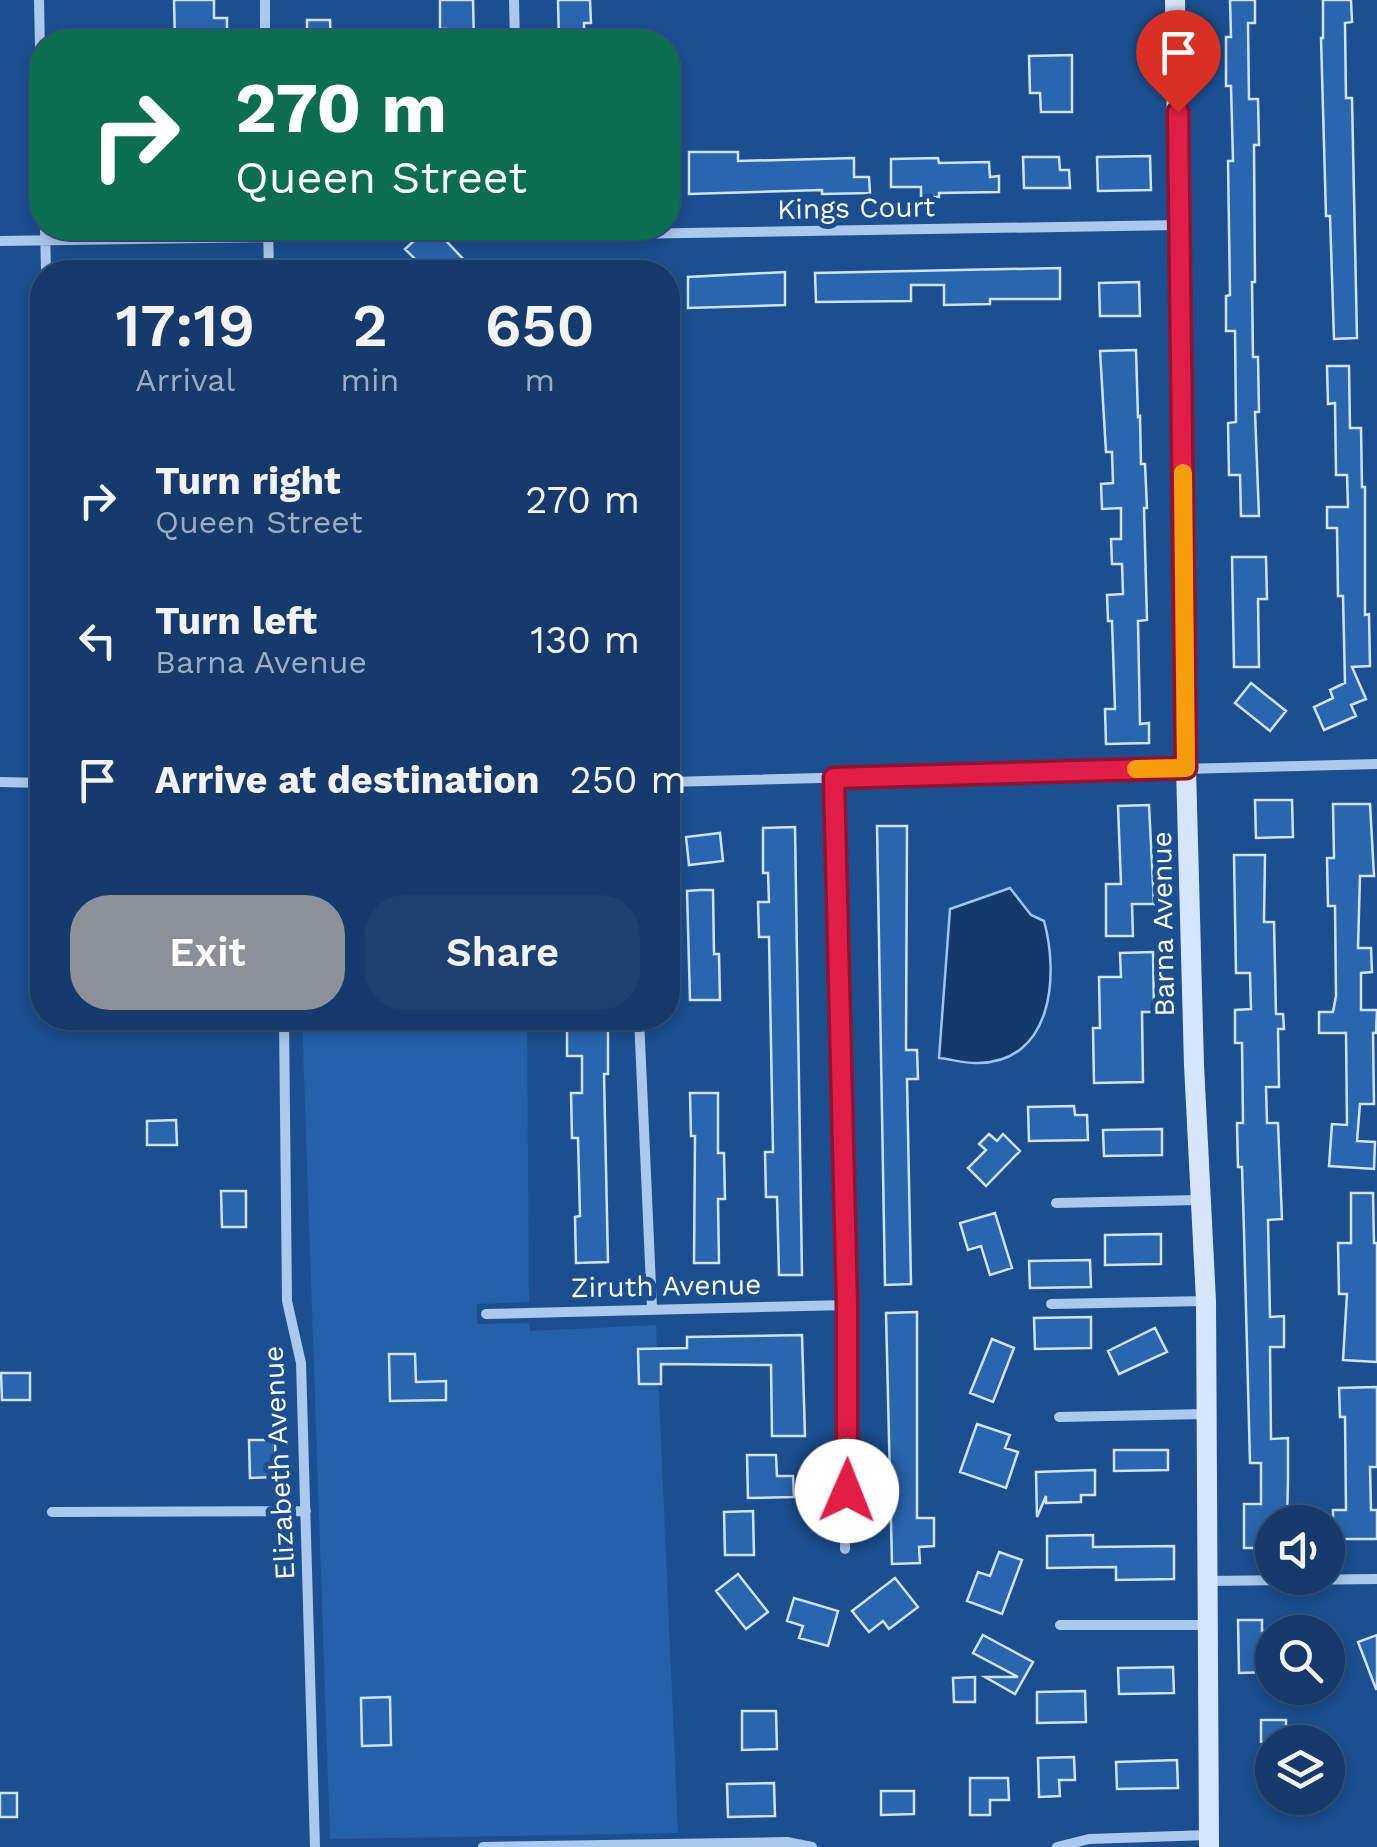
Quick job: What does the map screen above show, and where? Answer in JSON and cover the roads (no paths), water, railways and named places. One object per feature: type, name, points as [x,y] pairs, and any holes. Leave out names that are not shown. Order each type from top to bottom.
[{"type":"street","points":[[39,0],[40,30]]},
{"type":"street","points":[[265,0],[266,30]]},
{"type":"street","points":[[514,0],[515,30]]},
{"type":"street","name":"Barna Avenue","points":[[1175,0],[1186,768],[1194,1064],[1206,1301],[1209,1841]]},
{"type":"street","name":"Kings Court","points":[[680,234],[1180,225]]},
{"type":"street","points":[[0,241],[30,236]]},
{"type":"street","points":[[680,782],[1377,764]]},
{"type":"street","points":[[834,778],[847,1306],[846,1549]]},
{"type":"street","points":[[0,782],[30,783]]},
{"type":"street","name":"Elizabeth Avenue","points":[[284,1030],[288,1301],[301,1363],[314,1847]]},
{"type":"street","points":[[639,1030],[652,1308]]},
{"type":"street","points":[[1056,1202],[1201,1200]]},
{"type":"street","points":[[1051,1304],[1206,1301]]},
{"type":"street","name":"Ziruth Avenue","points":[[486,1314],[847,1306]]},
{"type":"street","points":[[1060,1417],[1207,1414]]},
{"type":"street","points":[[52,1512],[306,1511]]},
{"type":"street","points":[[1207,1581],[1377,1579]]},
{"type":"street","points":[[1060,1625],[1209,1625]]},
{"type":"street","points":[[1057,1847],[1088,1839],[1209,1841]]},
{"type":"street","points":[[484,1847],[787,1842],[812,1847]]}]
